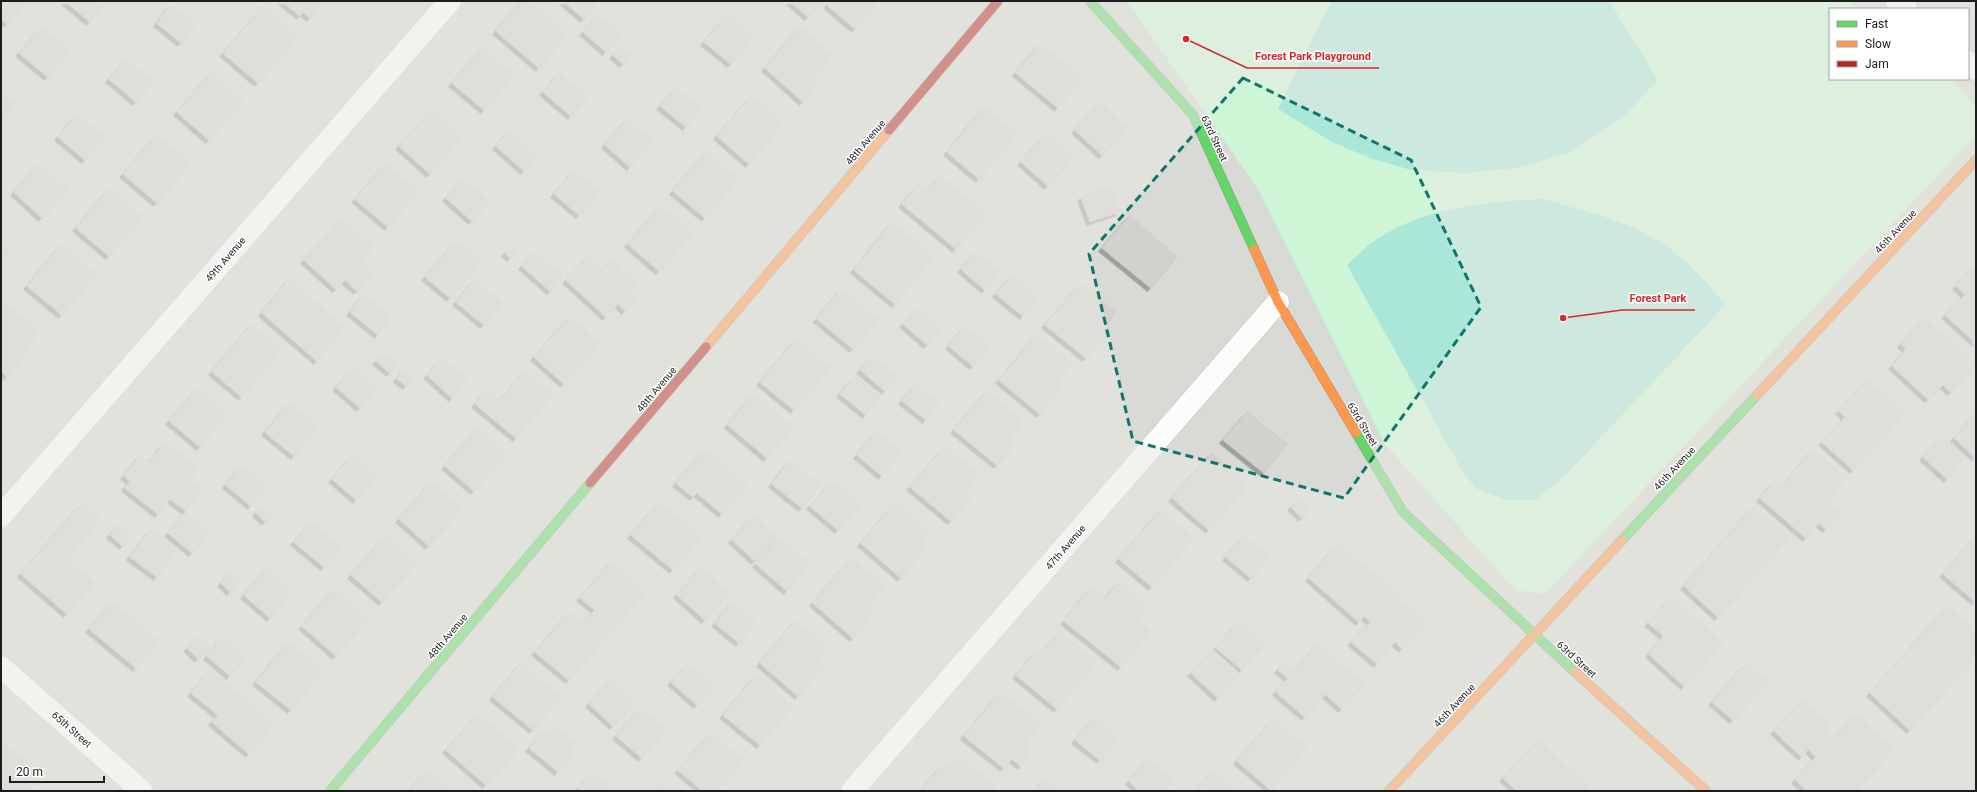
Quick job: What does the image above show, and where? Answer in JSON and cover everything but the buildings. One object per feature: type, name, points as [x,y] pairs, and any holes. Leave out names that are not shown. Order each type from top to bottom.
[{"type":"street","name":"49th Avenue","points":[[1,516],[450,1]]},
{"type":"street","name":"48th Avenue","points":[[330,791],[998,1]]},
{"type":"street","name":"63rd Street","points":[[1090,1],[1193,115],[1278,302],[1403,512],[1534,635],[1706,791]]},
{"type":"street","points":[[1897,1],[1905,8]]},
{"type":"street","name":"46th Avenue","points":[[1389,791],[1976,160]]},
{"type":"street","name":"47th Avenue","points":[[852,791],[1278,302]]},
{"type":"street","name":"65th Street","points":[[1,667],[142,791]]},
{"type":"highlighted area","points":[[1243,78],[1411,160],[1481,307],[1344,498],[1133,441],[1089,254]]},
{"type":"shaded area","points":[[1,1],[1976,1],[1976,791],[1,791]]},
{"type":"shaded area","points":[[1331,1],[1609,1],[1658,80],[1622,118],[1568,153],[1516,168],[1465,173],[1411,170],[1370,158],[1332,142],[1278,109]]},
{"type":"shaded area","points":[[1542,199],[1608,218],[1655,239],[1669,248],[1684,261],[1726,304],[1565,476],[1535,500],[1506,500],[1475,488],[1459,465],[1347,265],[1377,239],[1396,228],[1415,220],[1456,208],[1499,202]]},
{"type":"green space","points":[[1127,1],[1847,1],[1858,8],[1829,8],[1829,80],[1952,80],[1976,106],[1976,135],[1545,594],[1515,590],[1385,444],[1259,191]]},
{"type":"traffic: fast","points":[[1090,1],[1193,115],[1254,249]]},
{"type":"traffic: fast","points":[[1622,540],[1757,395]]},
{"type":"traffic: fast","points":[[1356,433],[1403,512],[1575,672]]},
{"type":"traffic: fast","points":[[330,791],[590,483]]},
{"type":"traffic: slow","points":[[706,347],[889,130]]},
{"type":"traffic: slow","points":[[1757,395],[1976,160]]},
{"type":"traffic: slow","points":[[1254,249],[1278,302],[1356,433]]},
{"type":"traffic: slow","points":[[1389,791],[1622,540]]},
{"type":"traffic: slow","points":[[1575,672],[1706,791]]},
{"type":"traffic: jam","points":[[889,130],[998,1]]},
{"type":"traffic: jam","points":[[590,483],[706,347]]},
{"type":"place","name":"Forest Park Playground","points":[[1186,39]]},
{"type":"place","name":"Forest Park","points":[[1563,318]]}]
